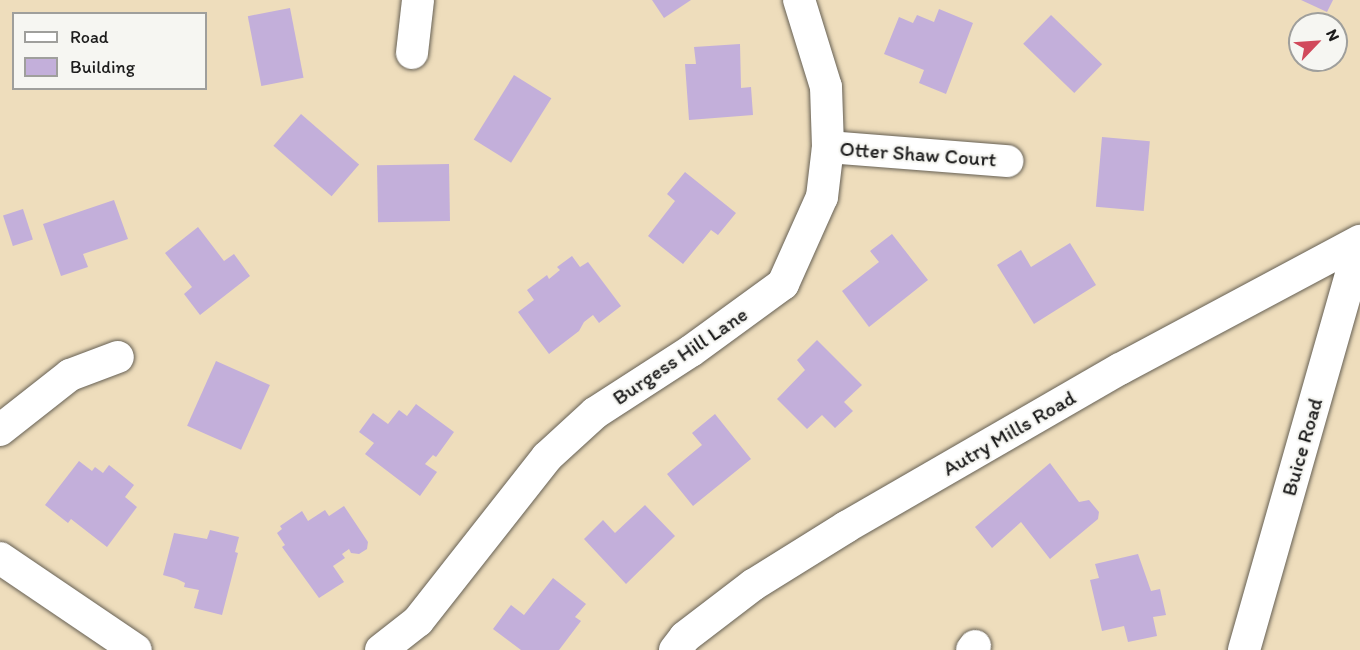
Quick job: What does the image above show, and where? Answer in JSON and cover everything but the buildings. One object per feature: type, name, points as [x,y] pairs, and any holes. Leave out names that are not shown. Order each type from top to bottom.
[{"type":"street","points":[[412,53],[418,0]]},
{"type":"street","name":"Burgess Hill Lane","points":[[381,650],[418,621],[547,458],[595,413],[691,351],[783,284],[822,197],[828,147],[826,87],[799,0]]},
{"type":"street","name":"Otter Shaw Court","points":[[828,147],[1007,161]]},
{"type":"street","name":"Autry Mills Road","points":[[675,650],[685,637],[753,585],[846,527],[1120,369],[1360,243]]},
{"type":"street","name":"Buice Road","points":[[1244,650],[1360,243]]},
{"type":"street","points":[[0,430],[70,375],[118,357]]},
{"type":"street","points":[[0,558],[136,650]]}]
